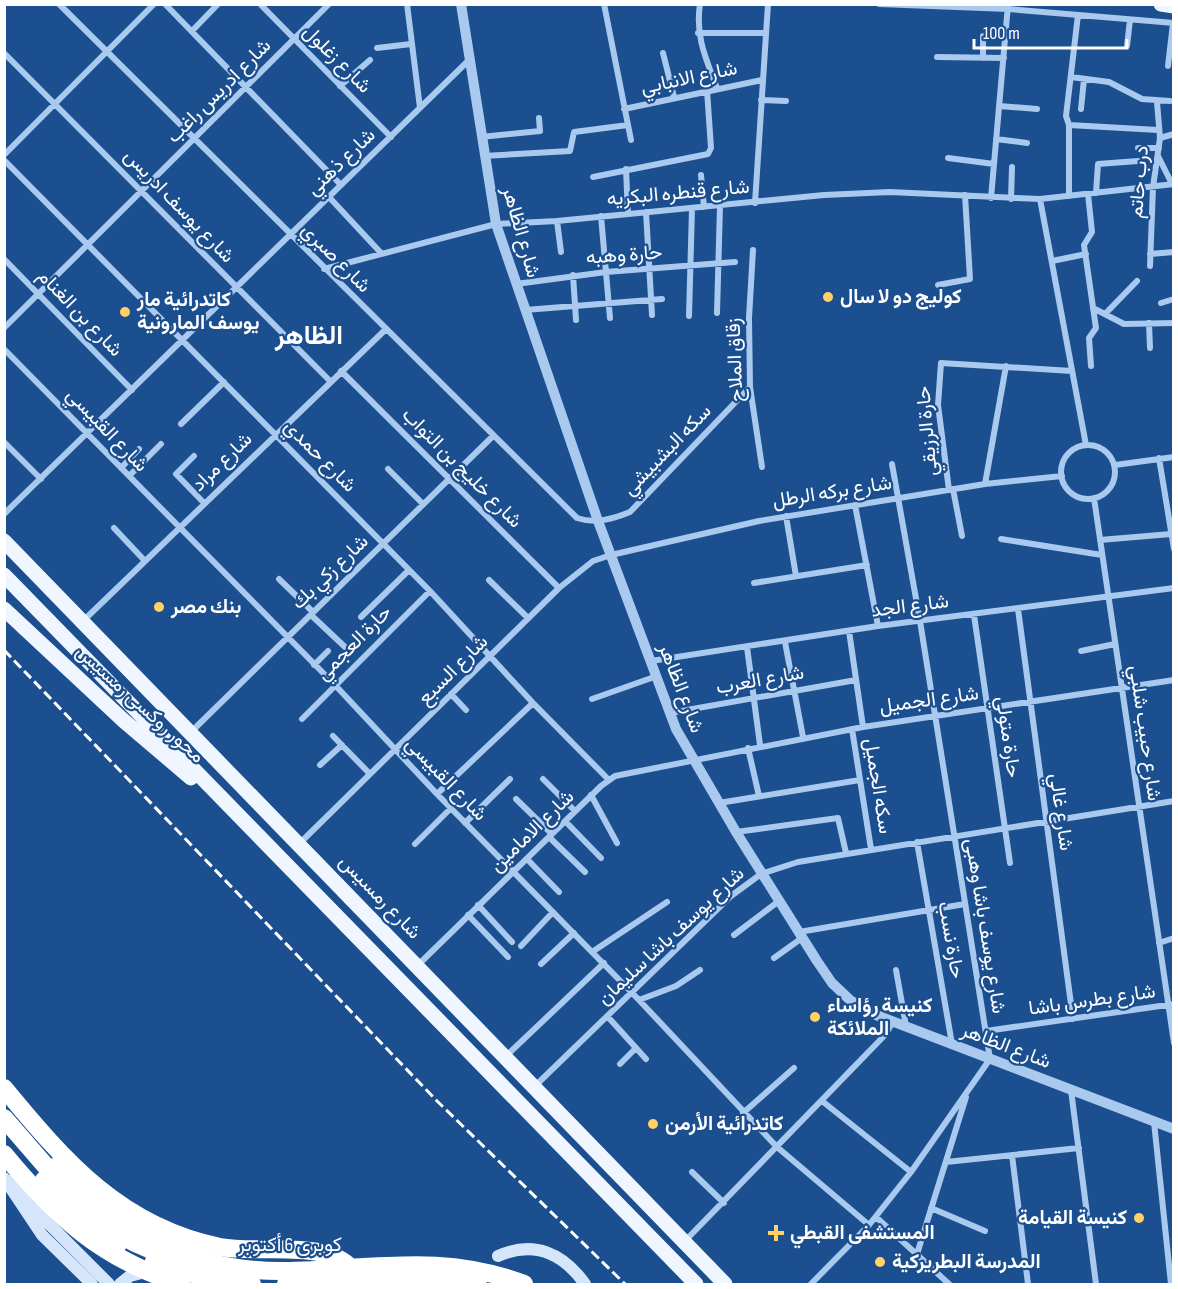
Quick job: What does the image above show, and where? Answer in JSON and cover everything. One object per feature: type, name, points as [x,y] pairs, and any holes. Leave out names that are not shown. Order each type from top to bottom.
[{"type":"highway","points":[[4,1088],[76,1170],[99,1191],[147,1222],[175,1235],[236,1250],[324,1252],[344,1261],[364,1284]]},
{"type":"highway","name":"كوبرى 6 أكتوبر","points":[[4,1106],[66,1181],[85,1199],[129,1231],[185,1256],[226,1267],[276,1271],[440,1264],[496,1274],[524,1284]]},
{"type":"highway","points":[[4,1118],[46,1169],[111,1228],[149,1250],[189,1264],[228,1273],[335,1274],[438,1267],[487,1275],[518,1284]]},
{"type":"highway","name":"كوبرى 6 أكتوبر","points":[[4,1132],[62,1199],[121,1245],[181,1271],[226,1282],[252,1284]]},
{"type":"highway","points":[[4,1154],[32,1187],[77,1232],[125,1263],[181,1284]]},
{"type":"highway","name":"كوبرى 6 أكتوبر","points":[[286,1284],[422,1277],[478,1284]]},
{"type":"main road","points":[[1161,4],[1173,6]]},
{"type":"main road","name":"شارع رمسيس","points":[[4,541],[724,1284]]},
{"type":"main road","points":[[4,575],[696,1284]]},
{"type":"main road","name":"محور روكسى رمسيس","points":[[4,609],[124,721],[252,828]]},
{"type":"main road","points":[[4,1166],[49,1224],[110,1284]]},
{"type":"main road","points":[[4,1178],[42,1234],[92,1284]]},
{"type":"main road","points":[[498,1256],[520,1248],[547,1252],[568,1265],[585,1284]]},
{"type":"main road","points":[[120,1284],[130,1276],[152,1271],[212,1284]]},
{"type":"street","name":"شارع صبري","points":[[59,4],[569,512],[587,521],[598,521]]},
{"type":"street","points":[[4,155],[154,4]]},
{"type":"street","points":[[165,4],[341,185]]},
{"type":"street","points":[[192,32],[218,4]]},
{"type":"street","name":"شارع زغلول","points":[[260,4],[391,137]]},
{"type":"street","name":"شارع ادريس راغب","points":[[4,328],[329,4]]},
{"type":"street","points":[[407,4],[420,108]]},
{"type":"street","name":"شارع الظاهر","points":[[462,4],[461,19],[496,224],[516,284],[598,521],[670,713],[691,759],[761,874],[832,983],[850,1000],[893,1022],[1173,1129]]},
{"type":"street","points":[[604,4],[631,140]]},
{"type":"street","points":[[700,4],[698,33],[717,88]]},
{"type":"street","name":"شارع الانبابي","points":[[755,203],[768,4]]},
{"type":"street","points":[[879,4],[1008,7],[1173,23],[1168,66]]},
{"type":"street","points":[[991,198],[1008,7]]},
{"type":"street","points":[[1069,196],[1069,126],[1066,116],[1078,15]]},
{"type":"street","points":[[1127,45],[1130,20]]},
{"type":"street","points":[[698,33],[765,33]]},
{"type":"street","points":[[982,58],[983,36]]},
{"type":"street","points":[[377,48],[411,44]]},
{"type":"street","name":"شارع يوسف ادريس","points":[[4,53],[331,382]]},
{"type":"street","points":[[663,53],[674,97]]},
{"type":"street","points":[[937,57],[1004,58]]},
{"type":"street","points":[[340,86],[369,60]]},
{"type":"street","name":"شارع ذهني","points":[[4,514],[469,60]]},
{"type":"street","points":[[1071,77],[1109,82],[1132,96],[1157,102],[1170,101]]},
{"type":"street","points":[[1082,109],[1084,79]]},
{"type":"street","name":"شارع الانبابي","points":[[624,108],[762,80]]},
{"type":"street","points":[[593,177],[708,154],[711,147],[707,90]]},
{"type":"street","points":[[761,100],[786,101]]},
{"type":"street","name":"درب حاتم","points":[[1150,266],[1153,187],[1160,138],[1157,102]]},
{"type":"street","points":[[999,106],[1037,109]]},
{"type":"street","points":[[480,137],[540,132],[539,118]]},
{"type":"street","points":[[483,156],[570,151],[574,132],[628,125]]},
{"type":"street","points":[[1069,126],[1158,130]]},
{"type":"street","points":[[1160,138],[1173,134]]},
{"type":"street","points":[[996,139],[1027,143]]},
{"type":"street","points":[[1138,148],[1159,147]]},
{"type":"street","points":[[1158,156],[1173,184]]},
{"type":"street","points":[[948,158],[994,164]]},
{"type":"street","name":"شارع حمدي","points":[[4,160],[430,591],[533,703],[608,779]]},
{"type":"street","points":[[1096,193],[1098,164],[1138,161]]},
{"type":"street","points":[[1011,199],[1012,167]]},
{"type":"street","points":[[626,169],[628,214]]},
{"type":"street","points":[[701,175],[704,207]]},
{"type":"street","name":"شارع قنطره البكريه","points":[[324,269],[496,224],[557,221],[824,195],[890,192],[1040,199],[1173,184]]},
{"type":"street","points":[[1088,194],[1093,229],[1084,245],[1096,328],[1089,338],[1091,366]]},
{"type":"street","points":[[938,285],[970,279],[965,195]]},
{"type":"street","points":[[329,197],[381,253]]},
{"type":"street","points":[[1040,199],[1086,444]]},
{"type":"street","points":[[717,313],[720,206]]},
{"type":"street","points":[[689,316],[692,208]]},
{"type":"street","points":[[646,212],[652,315]]},
{"type":"street","points":[[601,216],[610,318]]},
{"type":"street","points":[[557,221],[561,252]]},
{"type":"street","name":"زقاق الملاح","points":[[753,250],[749,318],[750,387],[762,467]]},
{"type":"street","points":[[1150,254],[1173,252]]},
{"type":"street","points":[[1052,261],[1086,254]]},
{"type":"street","name":"شارع بن الغنام","points":[[4,259],[132,390]]},
{"type":"street","name":"حارة وهبه","points":[[516,284],[573,275],[735,262]]},
{"type":"street","points":[[573,275],[576,320]]},
{"type":"street","points":[[1105,314],[1137,281]]},
{"type":"street","points":[[525,310],[662,298]]},
{"type":"street","points":[[1161,303],[1173,299]]},
{"type":"street","points":[[1093,308],[1124,324],[1173,323]]},
{"type":"street","points":[[1149,323],[1150,348]]},
{"type":"street","name":"شارع مراد","points":[[83,621],[385,330]]},
{"type":"street","name":"شارع القبيسي","points":[[4,349],[335,685],[394,750],[604,963],[777,1148],[869,1225]]},
{"type":"street","name":"حارة الرزيقي","points":[[962,536],[951,489],[938,405],[939,366],[944,361],[1072,371]]},
{"type":"street","points":[[985,484],[1006,366]]},
{"type":"street","name":"شارع خليج بن التواب","points":[[341,371],[559,588]]},
{"type":"street","points":[[181,423],[224,382]]},
{"type":"street","name":"سكه البشبيشي","points":[[598,521],[614,519],[630,512],[642,502],[750,387]]},
{"type":"street","name":"شارع زكي بك","points":[[191,732],[493,436]]},
{"type":"street","points":[[4,442],[41,479]]},
{"type":"street","points":[[129,476],[161,444]]},
{"type":"street","points":[[1086,444],[1101,448],[1112,458],[1114,465],[1115,474],[1109,490],[1094,498],[1077,496],[1070,491],[1062,476],[1062,463],[1069,453],[1086,444]]},
{"type":"street","points":[[121,468],[139,449]]},
{"type":"street","points":[[194,456],[176,474],[204,503]]},
{"type":"street","points":[[1114,465],[1173,457]]},
{"type":"street","points":[[1159,458],[1173,549]]},
{"type":"street","name":"شارع يوسف باشا وهبى","points":[[892,464],[920,621],[990,1059]]},
{"type":"street","points":[[388,469],[423,504]]},
{"type":"street","name":"شارع بركه الرطل","points":[[611,555],[786,516],[985,484],[1062,476]]},
{"type":"street","name":"شارع حبيب شلبي","points":[[1094,498],[1159,943],[1171,1005],[1173,1043]]},
{"type":"street","points":[[855,505],[878,626]]},
{"type":"street","points":[[786,516],[796,576]]},
{"type":"street","points":[[114,528],[145,561]]},
{"type":"street","points":[[1100,540],[1171,534]]},
{"type":"street","points":[[1001,539],[1102,555]]},
{"type":"street","name":"شارع السبع","points":[[299,844],[559,588],[593,561],[611,555]]},
{"type":"street","points":[[754,583],[867,565]]},
{"type":"street","points":[[361,617],[409,570]]},
{"type":"street","points":[[279,579],[345,647]]},
{"type":"street","points":[[489,580],[528,618]]},
{"type":"street","name":"شارع الجد","points":[[651,661],[878,626],[1173,588]]},
{"type":"street","name":"حارة العجمي","points":[[302,719],[430,591]]},
{"type":"street","name":"شارع غالي","points":[[1017,609],[1072,1019]]},
{"type":"street","name":"حارة متولي","points":[[974,615],[1010,863]]},
{"type":"street","name":"سكه الجميل","points":[[849,631],[863,727]]},
{"type":"street","points":[[785,642],[803,737]]},
{"type":"street","points":[[1081,651],[1115,644]]},
{"type":"street","points":[[747,647],[760,745]]},
{"type":"street","points":[[314,664],[328,651]]},
{"type":"street","points":[[592,699],[657,676]]},
{"type":"street","name":"شارع العرب","points":[[670,713],[856,680]]},
{"type":"street","name":"شارع الجميل","points":[[691,759],[863,727],[1173,681]]},
{"type":"street","points":[[451,694],[466,710]]},
{"type":"street","points":[[437,794],[533,703]]},
{"type":"street","name":"سكه الجميل","points":[[852,729],[871,849]]},
{"type":"street","points":[[333,736],[370,774]]},
{"type":"street","points":[[320,765],[342,745]]},
{"type":"street","points":[[748,748],[759,796]]},
{"type":"street","name":"شارع الامامين","points":[[417,966],[608,779],[624,773],[691,759]]},
{"type":"street","points":[[465,823],[510,779]]},
{"type":"street","points":[[543,779],[575,811]]},
{"type":"street","points":[[719,803],[860,780]]},
{"type":"street","points":[[591,795],[617,843]]},
{"type":"street","points":[[516,799],[585,872]]},
{"type":"street","name":"شارع يوسف باشا سليمان","points":[[533,1087],[731,896],[761,874],[788,864],[846,853],[1173,801]]},
{"type":"street","points":[[415,844],[451,808]]},
{"type":"street","points":[[736,832],[838,818],[846,853]]},
{"type":"street","points":[[565,821],[601,858]]},
{"type":"street","name":"حارة نسب","points":[[917,842],[952,1044]]},
{"type":"street","points":[[526,859],[559,892]]},
{"type":"street","points":[[734,935],[779,901]]},
{"type":"street","points":[[592,952],[667,902]]},
{"type":"street","points":[[774,958],[800,935],[965,904]]},
{"type":"street","points":[[478,905],[512,942]]},
{"type":"street","points":[[521,946],[554,912]]},
{"type":"street","points":[[468,915],[508,957]]},
{"type":"street","points":[[541,964],[574,933]]},
{"type":"street","points":[[1159,943],[1173,938]]},
{"type":"street","points":[[505,1058],[604,963]]},
{"type":"street","points":[[639,1000],[676,986],[700,970]]},
{"type":"street","points":[[896,970],[906,1027]]},
{"type":"street","name":"شارع بطرس باشا","points":[[986,1031],[1171,1005]]},
{"type":"street","points":[[608,1017],[646,1059]]},
{"type":"street","points":[[684,1243],[885,1035],[893,1022]]},
{"type":"street","points":[[620,1064],[636,1048]]},
{"type":"street","points":[[811,1284],[869,1225],[912,1172],[990,1059]]},
{"type":"street","points":[[743,1113],[794,1068]]},
{"type":"street","points":[[917,1254],[969,1089]]},
{"type":"street","points":[[1071,1090],[1096,1284]]},
{"type":"street","points":[[822,1101],[912,1172]]},
{"type":"street","points":[[1154,1122],[1171,1284]]},
{"type":"street","points":[[946,1162],[1079,1148]]},
{"type":"street","points":[[1012,1155],[1028,1284]]},
{"type":"street","points":[[692,1172],[724,1203]]},
{"type":"street","points":[[931,1208],[985,1232]]},
{"type":"street","points":[[876,1216],[949,1284]]},
{"type":"railway","points":[[4,650],[437,1101],[625,1284]]},
{"type":"place","name":"كوليج دو لا سال","points":[[828,297]]},
{"type":"place","name":"كاتدرائية مار يوسف المارونية","points":[[125,312]]},
{"type":"place","name":"بنك مصر","points":[[159,607]]},
{"type":"place","name":"كنيسة رؤاساء الملائكة","points":[[815,1017]]},
{"type":"place","name":"كاتدرائية الأرمن","points":[[653,1124]]},
{"type":"place","name":"كنيسة القيامة","points":[[1139,1218]]},
{"type":"place","name":"المستشفى القبطي","points":[[776,1233]]},
{"type":"place","name":"المدرسة البطريركية","points":[[880,1262]]},
{"type":"district","name":"الظاهر","points":[[309,336]]}]
